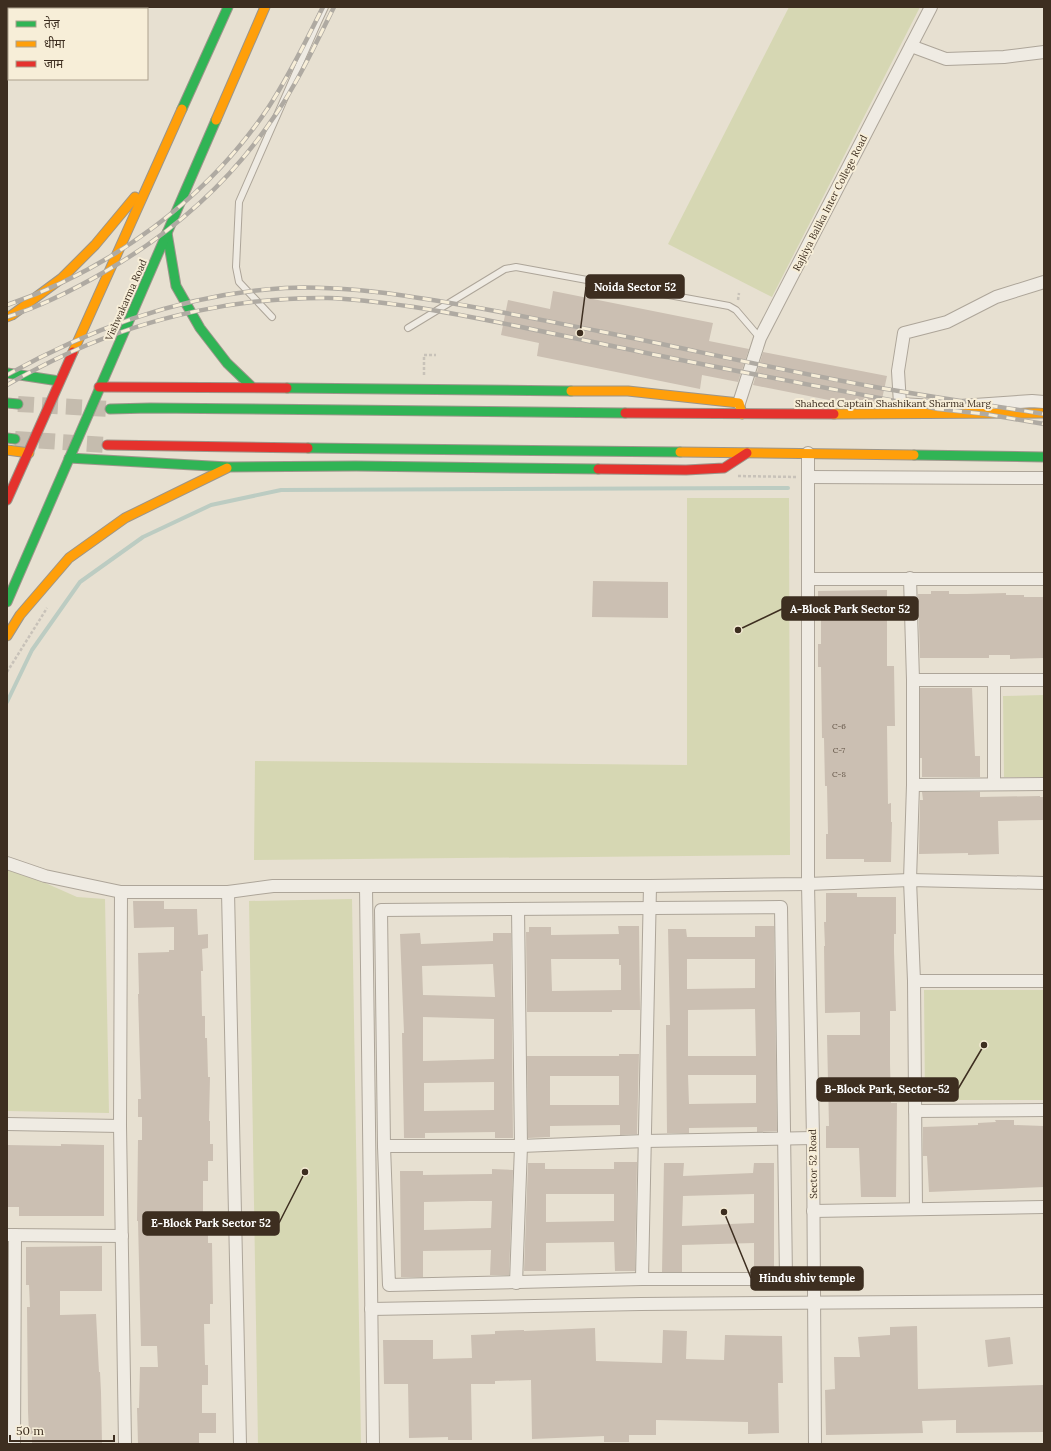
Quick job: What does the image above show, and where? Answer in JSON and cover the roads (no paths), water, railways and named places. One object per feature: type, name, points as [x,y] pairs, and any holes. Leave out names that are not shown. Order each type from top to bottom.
[{"type":"main road","points":[[7,500],[29,453],[59,381],[228,7]]},
{"type":"main road","name":"Vishwakarma Road","points":[[7,602],[264,7]]},
{"type":"main road","points":[[7,317],[12,315],[62,278],[95,245],[124,211],[154,170]]},
{"type":"main road","points":[[167,233],[176,286],[200,328],[227,362],[252,387]]},
{"type":"main road","points":[[7,373],[59,381]]},
{"type":"main road","points":[[99,387],[628,391],[740,409]]},
{"type":"main road","points":[[7,403],[18,404]]},
{"type":"main road","points":[[110,409],[740,409]]},
{"type":"main road","name":"Shaheed Captain Shashikant Sharma Marg","points":[[740,409],[903,409],[1044,413]]},
{"type":"main road","points":[[107,445],[1044,457]]},
{"type":"main road","points":[[7,450],[29,453]]},
{"type":"main road","points":[[69,458],[228,467],[356,466],[686,470],[724,468],[747,453]]},
{"type":"main road","points":[[7,636],[20,615],[69,558],[125,518],[228,467]]},
{"type":"street","name":"Rajkiya Balika Inter College Road","points":[[740,409],[760,338],[931,7]]},
{"type":"street","points":[[911,46],[946,58],[1004,57],[1044,52]]},
{"type":"street","points":[[1044,282],[996,298],[947,322],[904,333],[898,371],[903,409],[1032,401],[1044,402]]},
{"type":"street","name":"Sector 52 Road","points":[[808,453],[808,884],[814,1211],[815,1444]]},
{"type":"street","points":[[808,477],[1044,478]]},
{"type":"street","points":[[910,578],[913,680],[913,785],[910,880],[914,981],[916,1209]]},
{"type":"street","points":[[809,579],[1044,579]]},
{"type":"street","points":[[913,680],[1044,680]]},
{"type":"street","points":[[994,680],[994,784]]},
{"type":"street","points":[[913,785],[1044,784]]},
{"type":"street","points":[[7,863],[45,876],[121,892],[228,892],[273,886],[650,886],[808,884],[910,880],[1044,883]]},
{"type":"street","points":[[642,1279],[651,908],[650,886]]},
{"type":"street","points":[[366,887],[373,1444]]},
{"type":"street","points":[[121,892],[120,1126],[125,1444]]},
{"type":"street","points":[[228,892],[240,1444]]},
{"type":"street","points":[[781,907],[786,1279],[642,1279],[389,1286],[384,1146],[381,910],[518,909],[781,907]]},
{"type":"street","points":[[516,1283],[520,1146],[518,909]]},
{"type":"street","points":[[914,981],[1044,981]]},
{"type":"street","points":[[915,1112],[1044,1110]]},
{"type":"street","points":[[7,1124],[120,1126]]},
{"type":"street","points":[[384,1146],[520,1146],[645,1141],[784,1140],[813,1138]]},
{"type":"street","points":[[814,1211],[1044,1207]]},
{"type":"street","points":[[14,1444],[11,1354],[11,1235],[122,1236]]},
{"type":"street","points":[[371,1309],[814,1302],[1044,1302]]},
{"type":"lane","points":[[272,318],[239,282],[236,267],[239,202],[325,7]]},
{"type":"lane","points":[[408,328],[505,269],[516,267],[729,306],[736,310],[760,338]]},
{"type":"waterway","points":[[7,702],[32,650],[80,582],[143,537],[211,505],[281,490],[788,488]]},
{"type":"tunnel","points":[[18,404],[110,409]]},
{"type":"tunnel","points":[[15,439],[107,445]]},
{"type":"railway","points":[[7,305],[46,290],[83,272],[119,251],[153,228],[186,201],[216,173],[243,141],[276,96],[323,7]]},
{"type":"railway","points":[[7,317],[58,297],[106,271],[155,239],[200,203],[240,161],[276,114],[300,75],[334,7]]},
{"type":"railway","points":[[7,375],[73,342],[107,328],[177,306],[212,297],[248,291],[285,288],[319,288],[386,293],[465,305],[841,381],[1044,414]]},
{"type":"railway","points":[[7,385],[71,352],[101,339],[164,319],[229,305],[262,301],[328,298],[371,301],[440,311],[701,364],[938,409],[985,414],[1044,424]]},
{"type":"place","name":"Noida Sector 52","points":[[580,333]]},
{"type":"place","name":"A-Block Park Sector 52","points":[[738,630]]},
{"type":"place","name":"B-Block Park, Sector-52","points":[[984,1045]]},
{"type":"place","name":"E-Block Park Sector 52","points":[[305,1172]]},
{"type":"place","name":"Hindu shiv temple","points":[[724,1212]]}]
